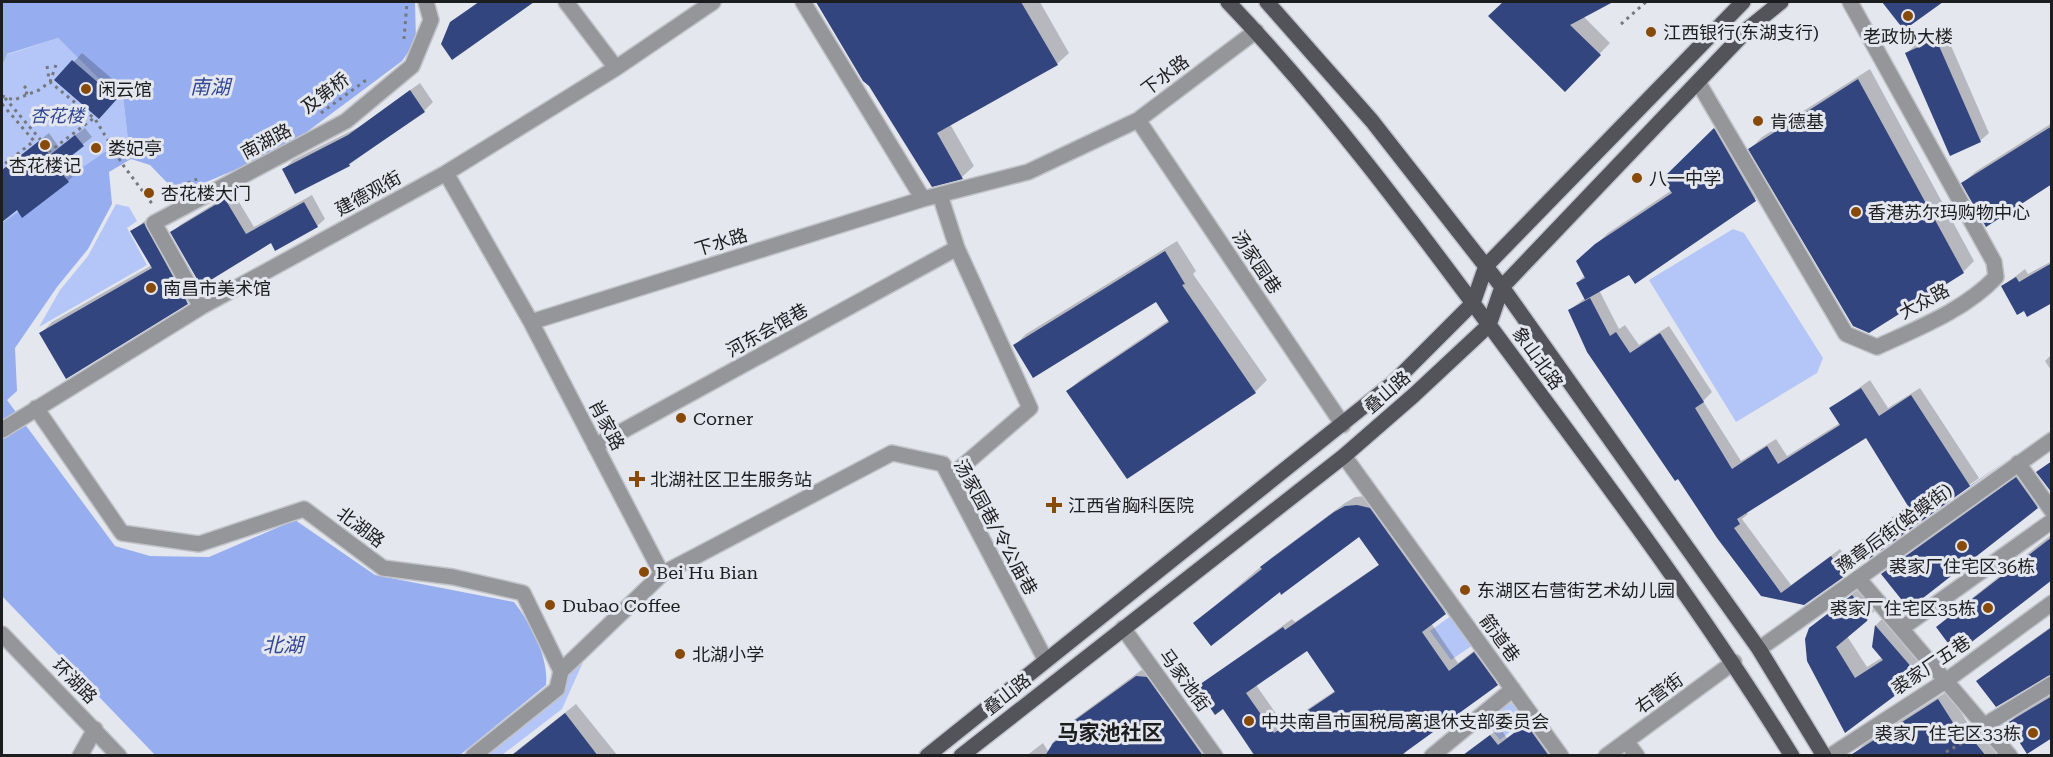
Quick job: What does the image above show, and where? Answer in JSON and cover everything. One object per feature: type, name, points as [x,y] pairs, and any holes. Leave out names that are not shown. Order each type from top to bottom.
[{"type":"main road","name":"象山北路","points":[[1228,2],[1256,31],[1347,139],[1473,303],[1669,569],[1734,662],[1792,756]]},
{"type":"main road","name":"象山北路","points":[[1267,2],[1372,121],[1502,287],[1759,649],[1824,756]]},
{"type":"main road","name":"叠山路","points":[[927,756],[1046,659],[1343,425],[1393,382],[1473,303],[1486,266],[1743,2]]},
{"type":"main road","name":"叠山路","points":[[961,756],[1344,456],[1414,395],[1489,325],[1502,287],[1750,27],[1781,2]]},
{"type":"street","name":"南湖路","points":[[201,307],[154,223],[346,121],[412,66],[432,20],[426,2]]},
{"type":"street","points":[[566,2],[616,68]]},
{"type":"street","name":"建德观街","points":[[2,430],[201,307],[446,173],[616,68],[713,2]]},
{"type":"street","points":[[803,2],[923,200]]},
{"type":"street","name":"大众路","points":[[1698,82],[1846,334],[1878,347],[1926,324],[1983,291],[1996,277],[1994,262],[1850,2]]},
{"type":"street","name":"下水路","points":[[531,322],[923,200],[1028,172],[1138,120],[1256,31]]},
{"type":"street","name":"汤家园巷","points":[[1138,120],[1343,425]]},
{"type":"street","name":"肖家路","points":[[446,173],[531,322],[662,574]]},
{"type":"street","points":[[940,195],[957,248],[1030,408],[950,477]]},
{"type":"street","name":"河东会馆巷","points":[[595,446],[957,248]]},
{"type":"street","name":"北湖路","points":[[36,408],[122,533],[199,544],[304,509],[383,568],[453,577],[523,593],[561,671]]},
{"type":"street","name":"豫章后街(蛤蟆街)","points":[[1759,649],[2052,440]]},
{"type":"street","name":"汤家园巷/令公庙巷","points":[[662,574],[892,453],[943,464],[1046,659]]},
{"type":"street","name":"箭道巷","points":[[1344,456],[1561,756]]},
{"type":"street","points":[[2018,463],[2052,512]]},
{"type":"street","points":[[1902,628],[2052,521]]},
{"type":"street","points":[[473,756],[557,688],[561,671],[662,574]]},
{"type":"street","points":[[1858,578],[2010,756]]},
{"type":"street","name":"裘家厂五巷","points":[[1830,756],[1947,680],[2052,603]]},
{"type":"street","name":"马家池街","points":[[1123,628],[1215,756]]},
{"type":"street","name":"环湖路","points":[[2,634],[119,756]]},
{"type":"street","name":"右营街","points":[[1606,756],[1734,662]]},
{"type":"street","points":[[1986,727],[2052,684]]},
{"type":"street","points":[[1432,756],[1513,689]]},
{"type":"street","points":[[81,756],[95,729]]},
{"type":"street","points":[[1626,741],[1637,756]]},
{"type":"path","points":[[403,45],[407,2]]},
{"type":"path","points":[[1621,24],[1647,2]]},
{"type":"path","points":[[3,96],[14,100],[50,82],[57,62]]},
{"type":"path","points":[[47,66],[50,82],[94,118],[123,165],[155,207],[172,214],[170,191],[200,178]]},
{"type":"path","name":"及第桥","points":[[318,116],[375,74]]},
{"type":"path","points":[[24,86],[28,90],[25,96]]},
{"type":"path","points":[[3,96],[51,151],[94,118]]},
{"type":"path","points":[[2,104],[34,141],[2,166]]},
{"type":"path","points":[[1946,752],[1986,727]]},
{"type":"green space","name":"杏花楼","points":[[58,38],[108,88],[123,96],[128,140],[103,153],[2,223],[2,66],[6,55]]},
{"type":"green space","points":[[116,204],[129,207],[137,221],[127,228],[147,265],[39,327],[60,290],[88,256]]},
{"type":"green space","points":[[1733,229],[1744,233],[1823,358],[1817,373],[1736,422],[1649,280]]},
{"type":"green space","points":[[1452,615],[1473,645],[1451,660],[1430,631]]},
{"type":"green space","points":[[588,651],[562,709],[502,755],[480,756]]},
{"type":"green space","points":[[1508,699],[1525,720],[1500,740],[1483,719]]},
{"type":"water","name":"北湖","points":[[2,2],[415,2],[416,41],[402,61],[284,149],[178,194],[150,165],[131,159],[109,172],[112,204],[88,249],[57,287],[15,348],[17,391],[7,400],[115,546],[150,556],[209,557],[295,520],[375,575],[514,602],[527,620],[538,642],[545,664],[546,685],[460,755],[155,755],[2,596],[2,223],[103,153],[128,140],[123,96],[108,88],[58,38],[7,54],[2,66]]},
{"type":"building","points":[[479,2],[534,2],[452,60],[441,44],[450,22]]},
{"type":"building","points":[[816,2],[1021,2],[1058,65],[937,133],[963,179],[932,187],[869,86],[863,81]]},
{"type":"building","points":[[1503,2],[1613,2],[1570,25],[1601,55],[1565,92],[1488,16]]},
{"type":"building","name":"老政协大楼","points":[[1882,2],[1943,2],[1904,30]]},
{"type":"building","points":[[1936,39],[1981,142],[1950,156],[1905,53]]},
{"type":"building","name":"闲云馆","points":[[72,60],[117,99],[99,119],[54,80]]},
{"type":"building","name":"香港苏尔玛购物中心","points":[[1858,79],[1964,273],[1869,333],[1853,326],[1748,149]]},
{"type":"building","points":[[410,90],[425,112],[349,164],[350,166],[295,194],[282,169],[348,135]]},
{"type":"building","points":[[2052,126],[2052,184],[1986,227],[1961,183]]},
{"type":"building","points":[[1714,128],[1756,201],[1635,284],[1629,275],[1585,300],[1576,283],[1585,278],[1576,261],[1595,244],[1672,193],[1662,179]]},
{"type":"building","name":"杏花楼","points":[[75,135],[84,146],[57,167],[69,182],[22,218],[17,210],[2,222],[2,170],[39,141],[50,155]]},
{"type":"building","points":[[225,199],[246,234],[304,202],[318,227],[275,251],[271,243],[201,286],[170,232]]},
{"type":"building","name":"南昌市美术馆","points":[[144,223],[188,304],[66,379],[39,333],[152,268],[130,231]]},
{"type":"building","points":[[1165,251],[1185,284],[1182,285],[1256,393],[1127,479],[1066,391],[1169,322],[1156,302],[1033,378],[1013,345]]},
{"type":"building","points":[[2052,263],[2052,303],[2027,317],[2024,311],[2017,315],[2001,286],[2016,277],[2019,282]]},
{"type":"building","points":[[1590,298],[1610,336],[1616,332],[1630,353],[1660,333],[1704,402],[1695,408],[1732,469],[1767,446],[1778,464],[1840,425],[1829,408],[1861,388],[1879,416],[1911,395],[1970,486],[2008,459],[1869,559],[1871,556],[1860,541],[1908,506],[1866,438],[1737,519],[1740,524],[1734,528],[1781,593],[1831,556],[1845,576],[1804,605],[1761,596],[1717,538],[1678,479],[1675,481],[1587,352],[1568,310]]},
{"type":"building","points":[[2052,461],[2052,493],[2036,472]]},
{"type":"building","name":"裘家厂住宅区36栋","points":[[2016,477],[2038,508],[1909,609],[1881,574]]},
{"type":"building","points":[[1357,505],[1370,508],[1446,614],[1422,632],[1449,671],[1474,652],[1498,685],[1400,756],[1255,756],[1223,709],[1215,715],[1196,687],[1283,627],[1285,630],[1379,565],[1359,537],[1281,595],[1280,592],[1211,646],[1193,623],[1262,569],[1260,567],[1345,506]],"holes":[[[1307,651],[1335,692],[1274,733],[1246,693]]]},
{"type":"building","name":"裘家厂住宅区35栋","points":[[2052,537],[2052,580],[1956,654],[1936,627]]},
{"type":"building","points":[[1852,595],[1869,616],[1867,621],[1836,647],[1855,678],[1883,660],[1872,647],[1875,625],[1920,677],[1845,733],[1807,661],[1805,639],[1809,628]]},
{"type":"building","points":[[2052,627],[2052,674],[1996,707],[1976,681]]},
{"type":"building","points":[[1136,676],[1147,677],[1203,756],[1045,756],[1053,743],[1063,736],[1060,731]]},
{"type":"building","name":"裘家厂住宅区33栋","points":[[2052,696],[2052,738],[2027,754],[2007,723]]},
{"type":"building","points":[[1938,699],[1966,743],[1973,740],[1986,756],[1849,756]]},
{"type":"building","points":[[565,713],[598,756],[511,756]]},
{"type":"building","points":[[1526,724],[1549,756],[1462,756],[1490,735],[1498,745]]},
{"type":"place","name":"老政协大楼","points":[[1908,16]]},
{"type":"place","name":"江西银行(东湖支行)","points":[[1651,32]]},
{"type":"place","name":"闲云馆","points":[[86,89]]},
{"type":"place","name":"肯德基","points":[[1758,121]]},
{"type":"place","name":"杏花楼记","points":[[45,145]]},
{"type":"place","name":"娄妃亭","points":[[96,148]]},
{"type":"place","name":"八一中学","points":[[1637,178]]},
{"type":"place","name":"杏花楼大门","points":[[149,193]]},
{"type":"place","name":"香港苏尔玛购物中心","points":[[1856,212]]},
{"type":"place","name":"南昌市美术馆","points":[[151,288]]},
{"type":"place","name":"Corner","points":[[681,418]]},
{"type":"place","name":"北湖社区卫生服务站","points":[[637,479]]},
{"type":"place","name":"江西省胸科医院","points":[[1054,505]]},
{"type":"place","name":"裘家厂住宅区36栋","points":[[1962,546]]},
{"type":"place","name":"Bei Hu Bian","points":[[644,572]]},
{"type":"place","name":"东湖区右营街艺术幼儿园","points":[[1465,590]]},
{"type":"place","name":"Dubao Coffee","points":[[550,605]]},
{"type":"place","name":"裘家厂住宅区35栋","points":[[1988,608]]},
{"type":"place","name":"北湖小学","points":[[680,654]]},
{"type":"place","name":"中共南昌市国税局离退休支部委员会","points":[[1249,721]]},
{"type":"place","name":"裘家厂住宅区33栋","points":[[2033,733]]},
{"type":"district","name":"马家池社区","points":[[1110,733]]},
{"type":"water label","name":"南湖","points":[[210,87]]}]
